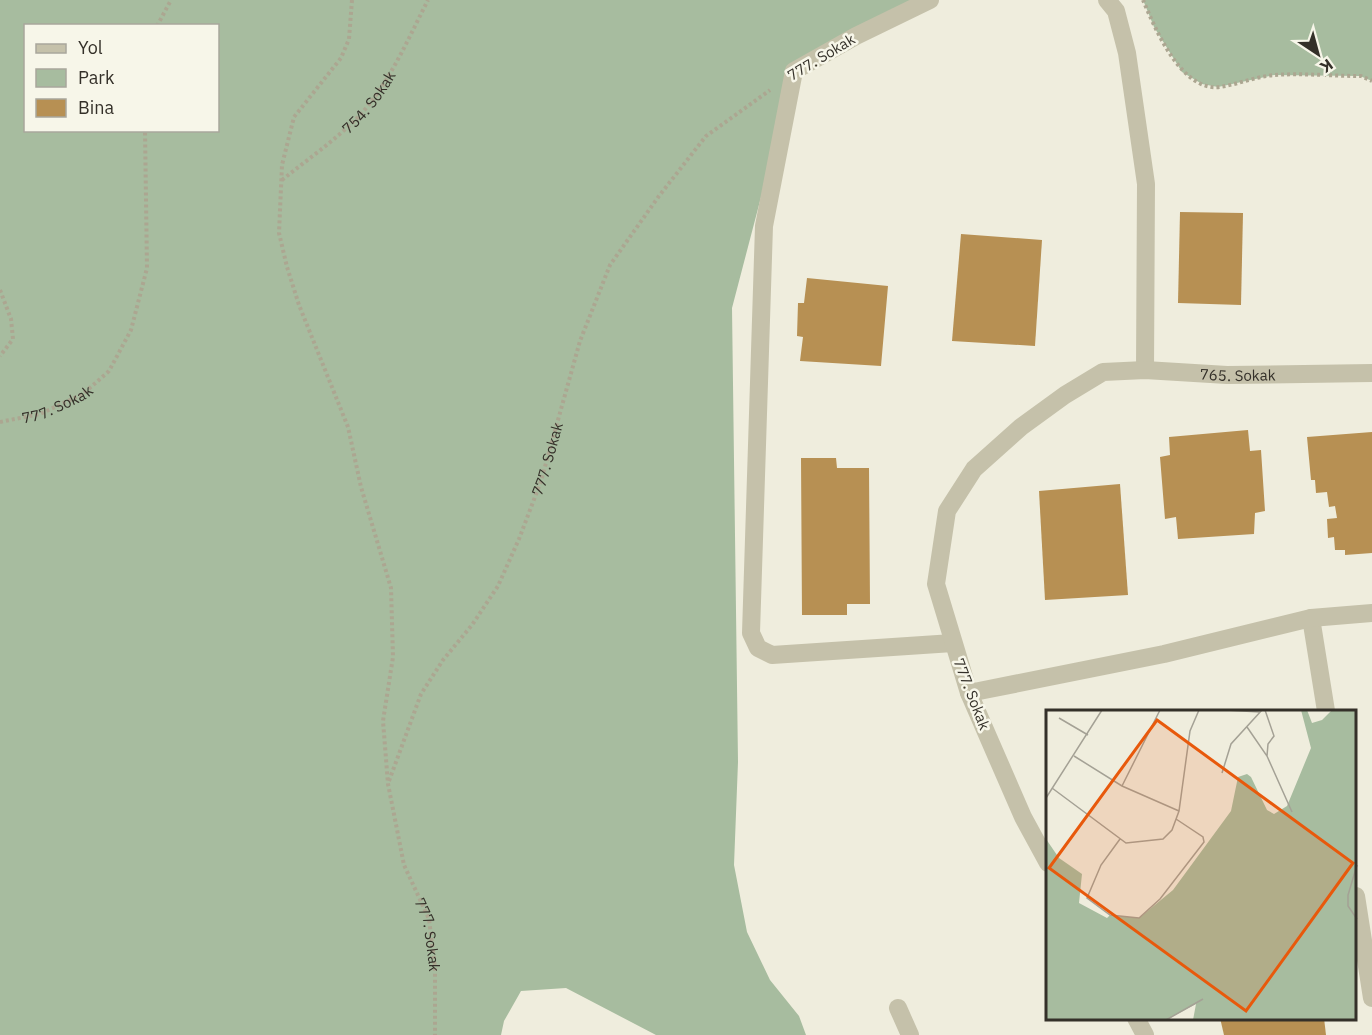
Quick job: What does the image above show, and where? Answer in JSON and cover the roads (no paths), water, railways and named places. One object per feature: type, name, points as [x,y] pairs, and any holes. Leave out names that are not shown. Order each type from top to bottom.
[{"type":"street","points":[[1107,0],[1116,11],[1126,54],[1146,184],[1145,370]]},
{"type":"street","name":"777. Sokak","points":[[928,2],[856,36],[794,71],[764,226],[751,633],[758,648],[772,655],[953,643]]},
{"type":"street","name":"765. Sokak","points":[[1103,372],[1145,370],[1227,375],[1372,373]]},
{"type":"street","name":"777. Sokak","points":[[1046,859],[1023,817],[969,693],[936,584],[947,511],[974,469],[1022,427],[1065,395],[1103,372]]},
{"type":"street","points":[[969,693],[1164,654],[1311,618],[1372,614]]},
{"type":"street","points":[[1311,618],[1326,710]]},
{"type":"street","points":[[1357,902],[1372,998]]},
{"type":"street","points":[[898,1008],[910,1035]]},
{"type":"street","points":[[1137,1020],[1145,1035]]}]
